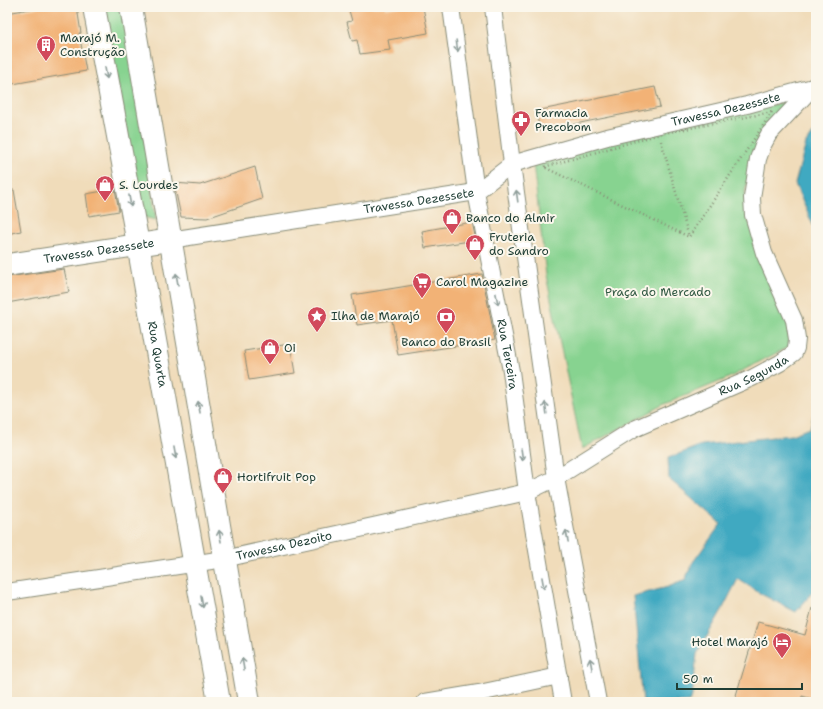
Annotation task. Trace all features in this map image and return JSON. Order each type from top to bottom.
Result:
[{"type":"street","name":"Rua Quarta","points":[[94,7],[138,244],[219,702]]},
{"type":"street","points":[[131,7],[249,702]]},
{"type":"street","name":"Rua Terceira","points":[[451,7],[476,192],[512,371],[527,492],[563,702]]},
{"type":"street","points":[[493,7],[512,164],[556,478],[598,702]]},
{"type":"street","name":"Travessa Dezessete","points":[[7,264],[476,192],[512,164],[607,137],[748,105],[815,86]]},
{"type":"street","name":"Rua Segunda","points":[[556,478],[634,430],[752,378],[780,363],[794,353],[797,339],[794,320],[764,253],[753,215],[752,198],[758,158],[766,139],[815,86]]},
{"type":"street","name":"Travessa Dezoito","points":[[7,592],[224,559],[527,492],[556,478]]},
{"type":"street","points":[[424,702],[480,697],[559,676]]},
{"type":"path","points":[[772,112],[689,237],[544,167],[660,134],[772,112]]},
{"type":"path","points":[[660,134],[689,237]]},
{"type":"green space","points":[[103,7],[126,7],[156,220],[143,217]]},
{"type":"green space","name":"Praça do Mercado","points":[[791,101],[751,165],[745,191],[746,215],[787,313],[790,346],[726,379],[665,404],[582,449],[546,275],[533,163],[669,126]]},
{"type":"water","points":[[816,128],[816,232],[795,184],[806,143]]},
{"type":"water","points":[[816,405],[816,584],[812,593],[796,612],[761,594],[738,579],[697,654],[692,696],[689,702],[643,702],[633,596],[668,587],[685,580],[693,562],[721,524],[669,479],[668,458],[702,445],[791,435],[810,428]]},
{"type":"building","points":[[41,7],[77,7],[81,33],[79,33],[86,71],[7,85],[7,13]]},
{"type":"building","points":[[348,7],[385,7],[385,9],[398,7],[423,7],[428,33],[388,40],[390,50],[360,54],[357,40],[352,41],[347,22],[352,21]]},
{"type":"building","points":[[655,87],[660,107],[540,131],[536,111]]},
{"type":"building","points":[[255,167],[262,199],[207,218],[181,217],[174,183],[200,185]]},
{"type":"building","name":"S. Lourdes","points":[[115,189],[119,211],[89,216],[86,194]]},
{"type":"building","points":[[14,190],[21,231],[7,234],[7,191]]},
{"type":"building","name":"Banco do Almir","points":[[472,222],[476,240],[425,248],[422,231]]},
{"type":"building","points":[[64,269],[69,292],[7,303],[7,277]]},
{"type":"building","points":[[482,274],[495,340],[398,355],[392,320],[357,325],[352,295]]},
{"type":"building","name":"Oi","points":[[290,344],[295,373],[249,380],[244,351]]},
{"type":"building","name":"Hotel Marajó","points":[[812,608],[816,609],[816,700],[802,696],[801,702],[734,702],[758,622],[805,635]]},
{"type":"place","name":"Marajó M. Construção","points":[[46,62]]},
{"type":"place","name":"Farmacia Precobom","points":[[521,137]]},
{"type":"place","name":"S. Lourdes","points":[[105,202]]},
{"type":"place","name":"Banco do Almir","points":[[452,235]]},
{"type":"place","name":"Fruteria do Sandro","points":[[475,261]]},
{"type":"place","name":"Carol Magazine","points":[[422,299]]},
{"type":"place","name":"Ilha de Marajó","points":[[317,333]]},
{"type":"place","name":"Banco do Brasil","points":[[446,334]]},
{"type":"place","name":"Oi","points":[[270,365]]},
{"type":"place","name":"Hortifruit Pop","points":[[223,494]]},
{"type":"place","name":"Hotel Marajó","points":[[782,659]]}]
